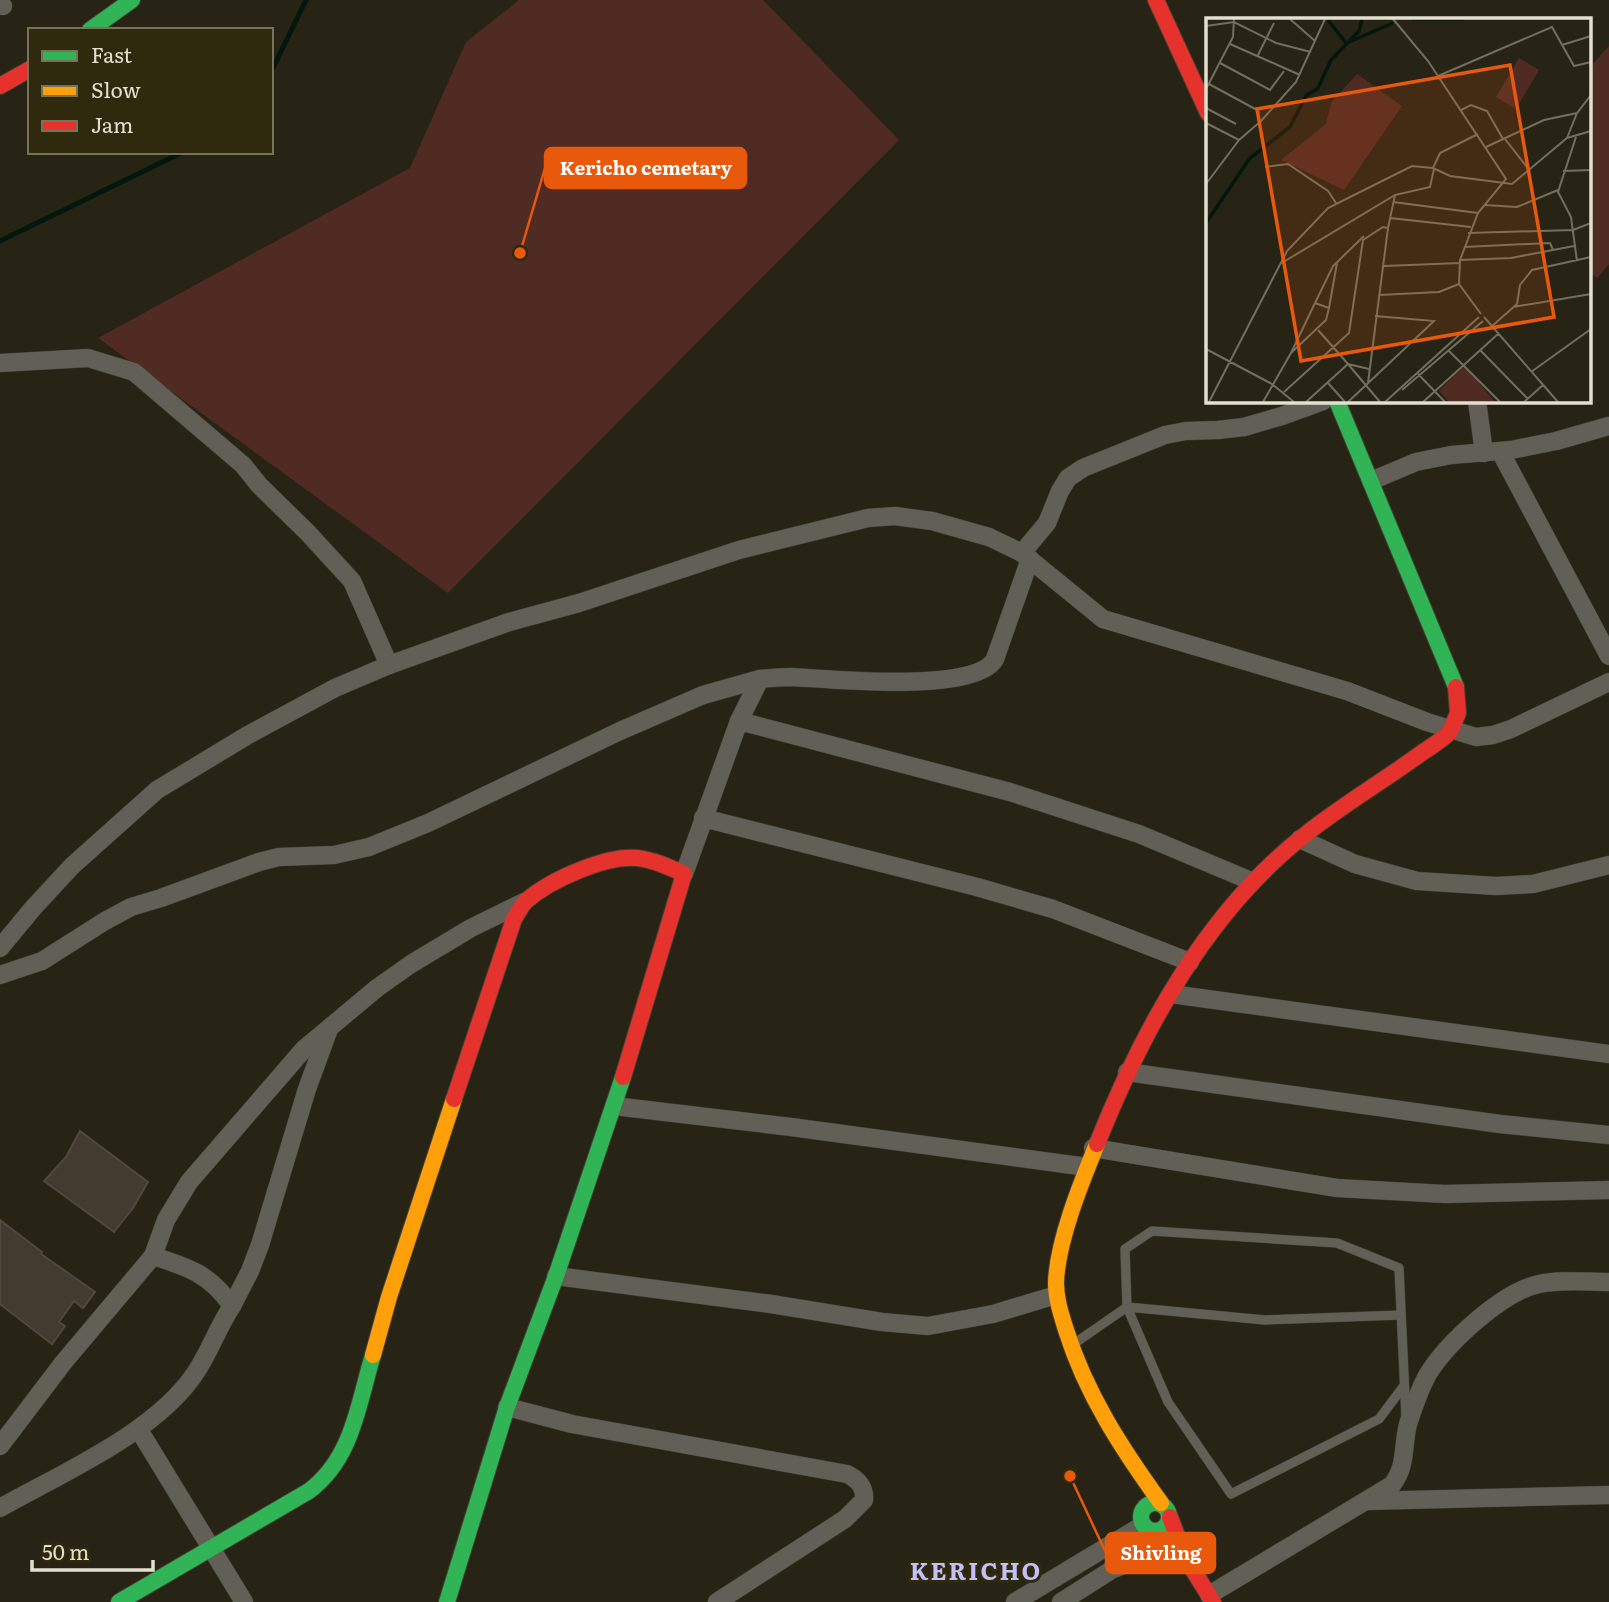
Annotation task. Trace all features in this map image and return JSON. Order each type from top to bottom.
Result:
[{"type":"street","points":[[93,28],[132,0]]},
{"type":"street","points":[[1156,0],[1206,109]]},
{"type":"street","points":[[0,86],[28,70]]},
{"type":"street","points":[[0,363],[88,358],[134,372],[243,465],[352,581],[389,665]]},
{"type":"street","points":[[0,975],[42,961],[105,920],[131,907],[259,862],[279,857],[334,855],[369,847],[428,823],[691,700],[760,679],[787,677],[902,683],[945,679],[985,671],[995,659],[1026,556],[1047,523],[1068,478],[1083,468],[1165,435],[1186,430],[1244,427],[1320,402]]},
{"type":"street","points":[[1337,402],[1455,684],[1459,715],[1452,730],[1300,839],[1251,881],[1190,962],[1127,1072],[1093,1148],[1060,1252],[1056,1295],[1070,1346],[1130,1462],[1166,1510],[1180,1537],[1185,1558],[1211,1599],[1392,1485],[1406,1453],[1407,1426],[1429,1372],[1481,1316],[1506,1298],[1540,1284],[1609,1282]]},
{"type":"street","points":[[1477,402],[1492,452],[1609,656]]},
{"type":"street","points":[[1371,481],[1416,462],[1556,441],[1609,426]]},
{"type":"street","points":[[0,948],[72,866],[157,790],[295,709],[389,665],[509,622],[579,603],[740,550],[868,518],[895,516],[932,521],[989,537],[1026,556],[1103,619],[1347,691],[1476,737],[1493,736],[1511,729],[1609,682]]},
{"type":"street","points":[[447,1602],[507,1407],[556,1276],[614,1106],[684,874],[739,722],[760,679]]},
{"type":"street","points":[[739,722],[1010,792],[1139,834],[1251,881]]},
{"type":"street","points":[[703,818],[859,856],[1041,906],[1190,962]]},
{"type":"street","points":[[1300,839],[1355,864],[1416,881],[1496,886],[1533,884],[1609,865]]},
{"type":"street","points":[[0,1446],[63,1363],[153,1256],[166,1220],[189,1182],[304,1049],[377,988],[411,964],[471,928],[582,869],[612,859],[633,858],[650,861],[684,874]]},
{"type":"street","points":[[119,1602],[309,1491],[328,1478],[338,1464],[348,1444],[389,1297],[505,943],[514,919],[525,901]]},
{"type":"street","points":[[1171,993],[1609,1054]]},
{"type":"street","points":[[0,1508],[139,1430],[179,1394],[196,1372],[250,1271],[307,1089],[329,1029]]},
{"type":"street","points":[[1127,1072],[1500,1124],[1609,1135]]},
{"type":"street","points":[[614,1106],[1087,1167]]},
{"type":"street","points":[[1093,1148],[1337,1188],[1445,1194],[1609,1190]]},
{"type":"street","points":[[153,1256],[183,1265],[208,1279],[232,1306]]},
{"type":"street","points":[[556,1276],[882,1322],[928,1326],[993,1314],[1056,1295]]},
{"type":"street","points":[[507,1407],[572,1424],[847,1474],[856,1478],[862,1486],[864,1500],[845,1519],[717,1602]]},
{"type":"street","points":[[139,1430],[244,1602]]},
{"type":"street","points":[[1130,1462],[1144,1523],[1166,1549],[1185,1558]]},
{"type":"street","points":[[1367,1501],[1609,1495]]},
{"type":"street","points":[[1144,1523],[1147,1505],[1156,1502],[1166,1510]]},
{"type":"street","points":[[1015,1602],[1144,1523],[1163,1529],[1166,1510]]},
{"type":"street","points":[[1061,1602],[1113,1569],[1166,1549]]},
{"type":"lane","points":[[1403,1387],[1379,1419],[1231,1494],[1168,1402],[1127,1307],[1125,1249],[1152,1231],[1337,1243],[1399,1268],[1407,1426]]},
{"type":"lane","points":[[1070,1346],[1127,1307],[1265,1320],[1401,1315]]},
{"type":"shaded area","points":[[519,0],[763,0],[899,140],[448,593],[98,338],[410,168],[466,42]]},
{"type":"shaded area","points":[[1609,46],[1609,264],[1597,278],[1592,274],[1592,65]]},
{"type":"building","points":[[80,1131],[148,1182],[133,1208],[114,1232],[44,1181],[66,1157]]},
{"type":"building","points":[[0,1220],[42,1252],[41,1254],[95,1292],[83,1308],[74,1301],[59,1322],[65,1326],[52,1344],[0,1304]]},
{"type":"waterway","points":[[273,68],[306,0]]},
{"type":"waterway","points":[[0,241],[179,154]]},
{"type":"traffic: fast","points":[[93,28],[132,0]]},
{"type":"traffic: fast","points":[[1337,402],[1456,687]]},
{"type":"traffic: fast","points":[[447,1602],[507,1407],[556,1276],[623,1077]]},
{"type":"traffic: fast","points":[[119,1602],[309,1491],[324,1478],[345,1446],[352,1429],[373,1355]]},
{"type":"traffic: fast","points":[[1155,1503],[1165,1507],[1169,1517],[1165,1527],[1155,1531],[1145,1527],[1141,1517],[1145,1507],[1155,1503]]},
{"type":"traffic: slow","points":[[373,1355],[389,1297],[454,1099]]},
{"type":"traffic: slow","points":[[1097,1144],[1071,1213],[1061,1249],[1056,1283],[1058,1301],[1074,1354],[1095,1399],[1119,1441],[1161,1503]]},
{"type":"traffic: jam","points":[[1156,0],[1206,109]]},
{"type":"traffic: jam","points":[[0,86],[28,70]]},
{"type":"traffic: jam","points":[[1097,1144],[1157,1016],[1208,936],[1270,865],[1306,834],[1450,732],[1458,713],[1456,687]]},
{"type":"traffic: jam","points":[[454,1099],[514,919],[526,901],[549,885],[579,870],[610,860],[637,858],[684,874],[623,1077]]},
{"type":"traffic: jam","points":[[1170,1517],[1185,1557],[1213,1602]]},
{"type":"place","name":"Kericho cemetary","points":[[520,253]]},
{"type":"place","name":"Shivling","points":[[1070,1476]]},
{"type":"district","name":"KERICHO","points":[[976,1569]]}]
